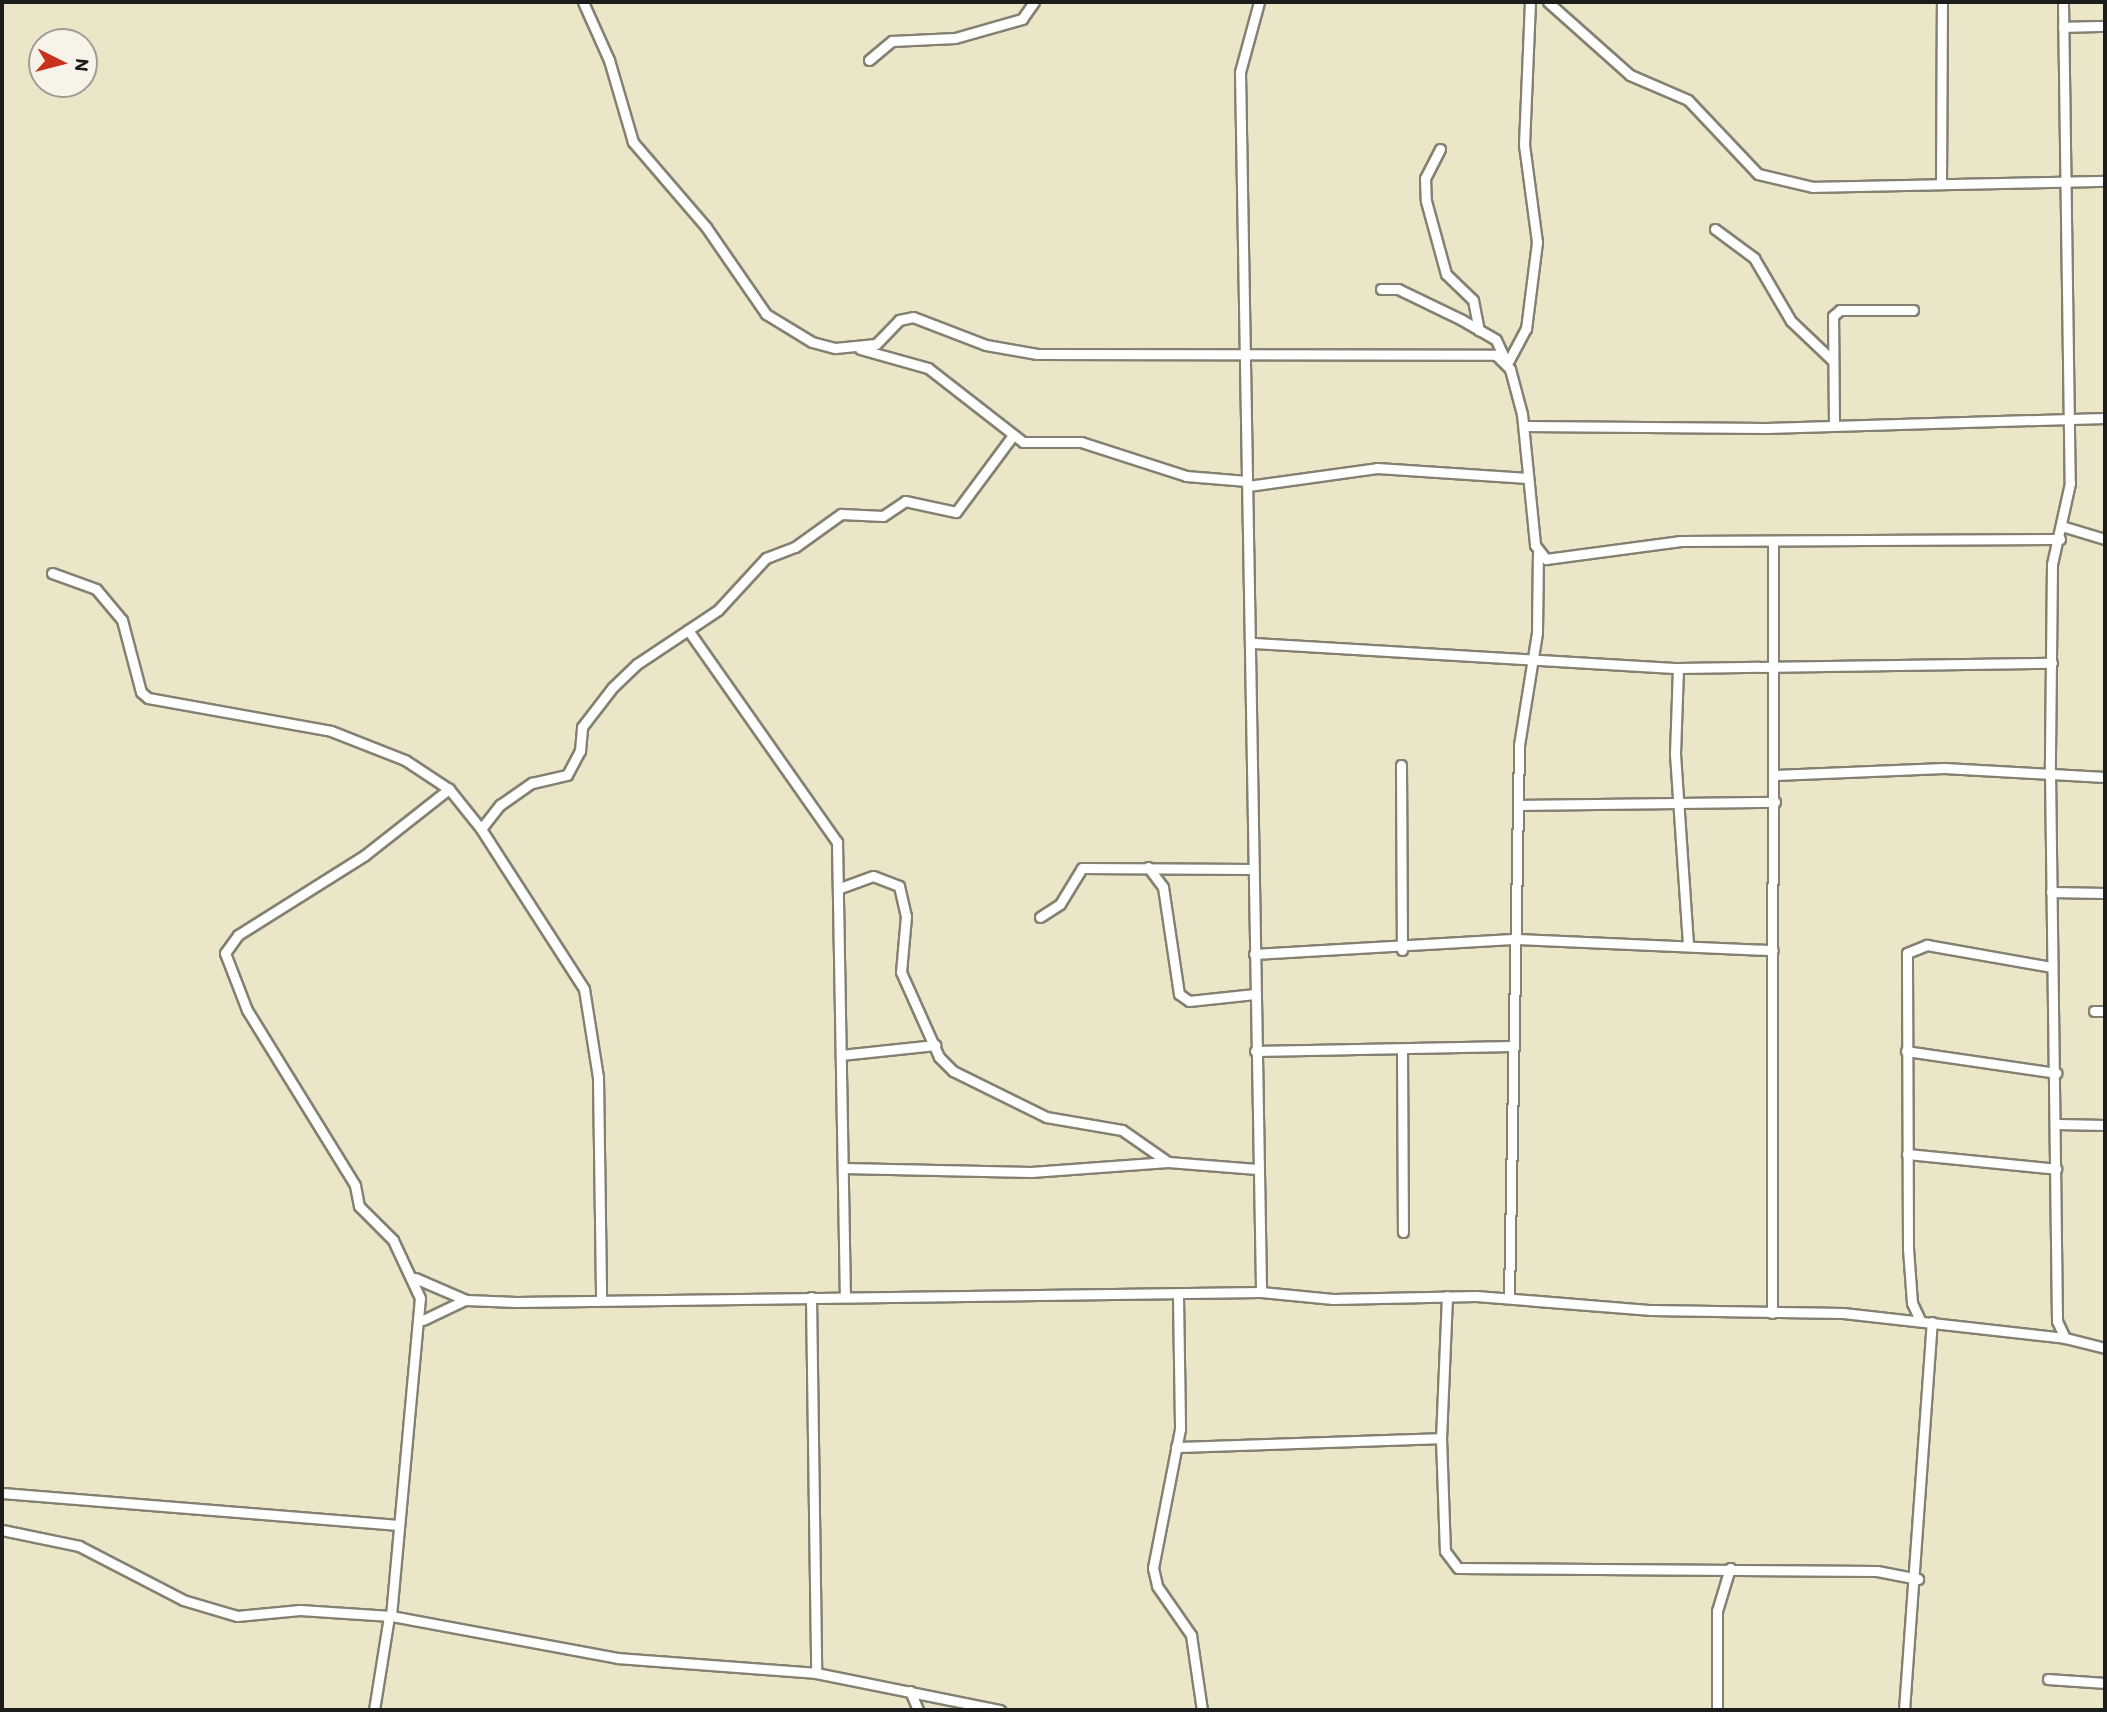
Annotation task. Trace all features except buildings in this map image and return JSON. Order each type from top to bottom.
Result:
[{"type":"street","points":[[583,2],[609,61],[633,142],[706,227],[747,290],[782,327],[812,342],[855,348],[929,368],[1011,438],[1040,446],[1081,442],[1186,476],[1248,484],[1377,468],[1528,478]]},
{"type":"street","points":[[869,60],[892,41],[955,38],[1023,19],[1034,2]]},
{"type":"street","points":[[1259,2],[1240,72],[1248,352],[1248,484],[1254,643],[1253,869],[1261,1292]]},
{"type":"street","points":[[1506,362],[1526,329],[1537,242],[1524,145],[1531,2]]},
{"type":"street","points":[[1548,2],[1630,75],[1688,100],[1758,174],[1813,187],[2105,181]]},
{"type":"street","points":[[1941,184],[1942,2]]},
{"type":"street","points":[[2063,2],[2070,419],[2064,527],[2052,564],[2050,771],[2057,1124],[2057,1321],[2065,1338]]},
{"type":"street","points":[[2063,27],[2105,26]]},
{"type":"street","points":[[1440,149],[1424,178],[1426,201],[1446,274],[1473,300],[1479,330]]},
{"type":"street","points":[[1715,229],[1754,258],[1791,321],[1832,360]]},
{"type":"street","points":[[1381,289],[1398,289],[1496,340],[1506,362],[1525,426],[1528,478],[1538,553],[1534,662],[1519,746],[1509,1298]]},
{"type":"street","points":[[1833,425],[1831,323],[1840,310],[1913,310]]},
{"type":"street","points":[[855,348],[876,344],[899,320],[913,317],[986,345],[1037,354],[1192,358],[1248,352],[1488,353],[1506,362]]},
{"type":"street","points":[[1525,426],[1833,425],[2105,418]]},
{"type":"street","points":[[481,829],[500,805],[532,783],[567,775],[591,712],[637,664],[718,610],[766,558],[795,547],[841,514],[883,516],[905,501],[956,512],[1011,438]]},
{"type":"street","points":[[2064,527],[2105,539]]},
{"type":"street","points":[[1538,553],[1556,559],[1644,544],[2060,539]]},
{"type":"street","points":[[1772,1313],[1775,802],[1771,668],[1773,541]]},
{"type":"street","points":[[51,573],[96,589],[122,620],[141,692],[148,698],[331,731],[405,760],[449,789],[481,829],[587,1002],[598,1077],[601,1299]]},
{"type":"street","points":[[688,630],[837,842],[841,888],[845,1295]]},
{"type":"street","points":[[1254,643],[1534,662],[1678,668],[2052,663]]},
{"type":"street","points":[[1678,668],[1679,802],[1688,944]]},
{"type":"street","points":[[1401,765],[1402,950]]},
{"type":"street","points":[[1775,775],[2050,771],[2105,777]]},
{"type":"street","points":[[374,1710],[390,1616],[396,1525],[423,1320],[415,1278],[383,1224],[359,1206],[355,1185],[247,1010],[225,953],[238,935],[365,855],[449,789]]},
{"type":"street","points":[[1518,805],[1775,802]]},
{"type":"street","points":[[1148,867],[1163,887],[1179,994],[1189,1001],[1255,994]]},
{"type":"street","points":[[1040,917],[1060,904],[1078,869],[1253,869]]},
{"type":"street","points":[[841,888],[873,876],[899,887],[906,916],[901,972],[935,1045],[953,1071],[1046,1117],[1122,1130],[1168,1162]]},
{"type":"street","points":[[2051,892],[2105,893]]},
{"type":"street","points":[[1254,954],[1402,950],[1517,939],[1688,944],[1773,950]]},
{"type":"street","points":[[1920,1320],[1911,1290],[1905,964],[1915,946],[2052,967]]},
{"type":"street","points":[[2094,1011],[2105,1011]]},
{"type":"street","points":[[841,1055],[935,1045]]},
{"type":"street","points":[[1255,1051],[1513,1046]]},
{"type":"street","points":[[1402,1049],[1403,1232]]},
{"type":"street","points":[[1906,1051],[2056,1073]]},
{"type":"street","points":[[2057,1124],[2105,1125]]},
{"type":"street","points":[[1907,1154],[2056,1169]]},
{"type":"street","points":[[843,1168],[1057,1172],[1168,1162],[1257,1169]]},
{"type":"street","points":[[415,1278],[466,1300],[845,1295],[1178,1297],[1261,1292],[1333,1299],[1447,1296],[1509,1298],[1920,1320],[2065,1338],[2105,1348]]},
{"type":"street","points":[[1447,1296],[1441,1438],[1445,1551],[1458,1568],[1877,1570],[1918,1579]]},
{"type":"street","points":[[811,1297],[816,1673]]},
{"type":"street","points":[[1178,1297],[1177,1447],[1153,1568],[1157,1586],[1191,1634],[1202,1710]]},
{"type":"street","points":[[423,1320],[466,1300]]},
{"type":"street","points":[[1904,1710],[1918,1579],[1932,1322]]},
{"type":"street","points":[[1177,1447],[1441,1438]]},
{"type":"street","points":[[2,1493],[396,1525]]},
{"type":"street","points":[[2,1530],[79,1546],[183,1600],[237,1616],[300,1610],[390,1616],[618,1658],[816,1673],[1000,1710]]},
{"type":"street","points":[[1717,1710],[1717,1611],[1730,1568]]},
{"type":"street","points":[[2048,1679],[2105,1683]]},
{"type":"street","points":[[910,1691],[918,1710]]}]
